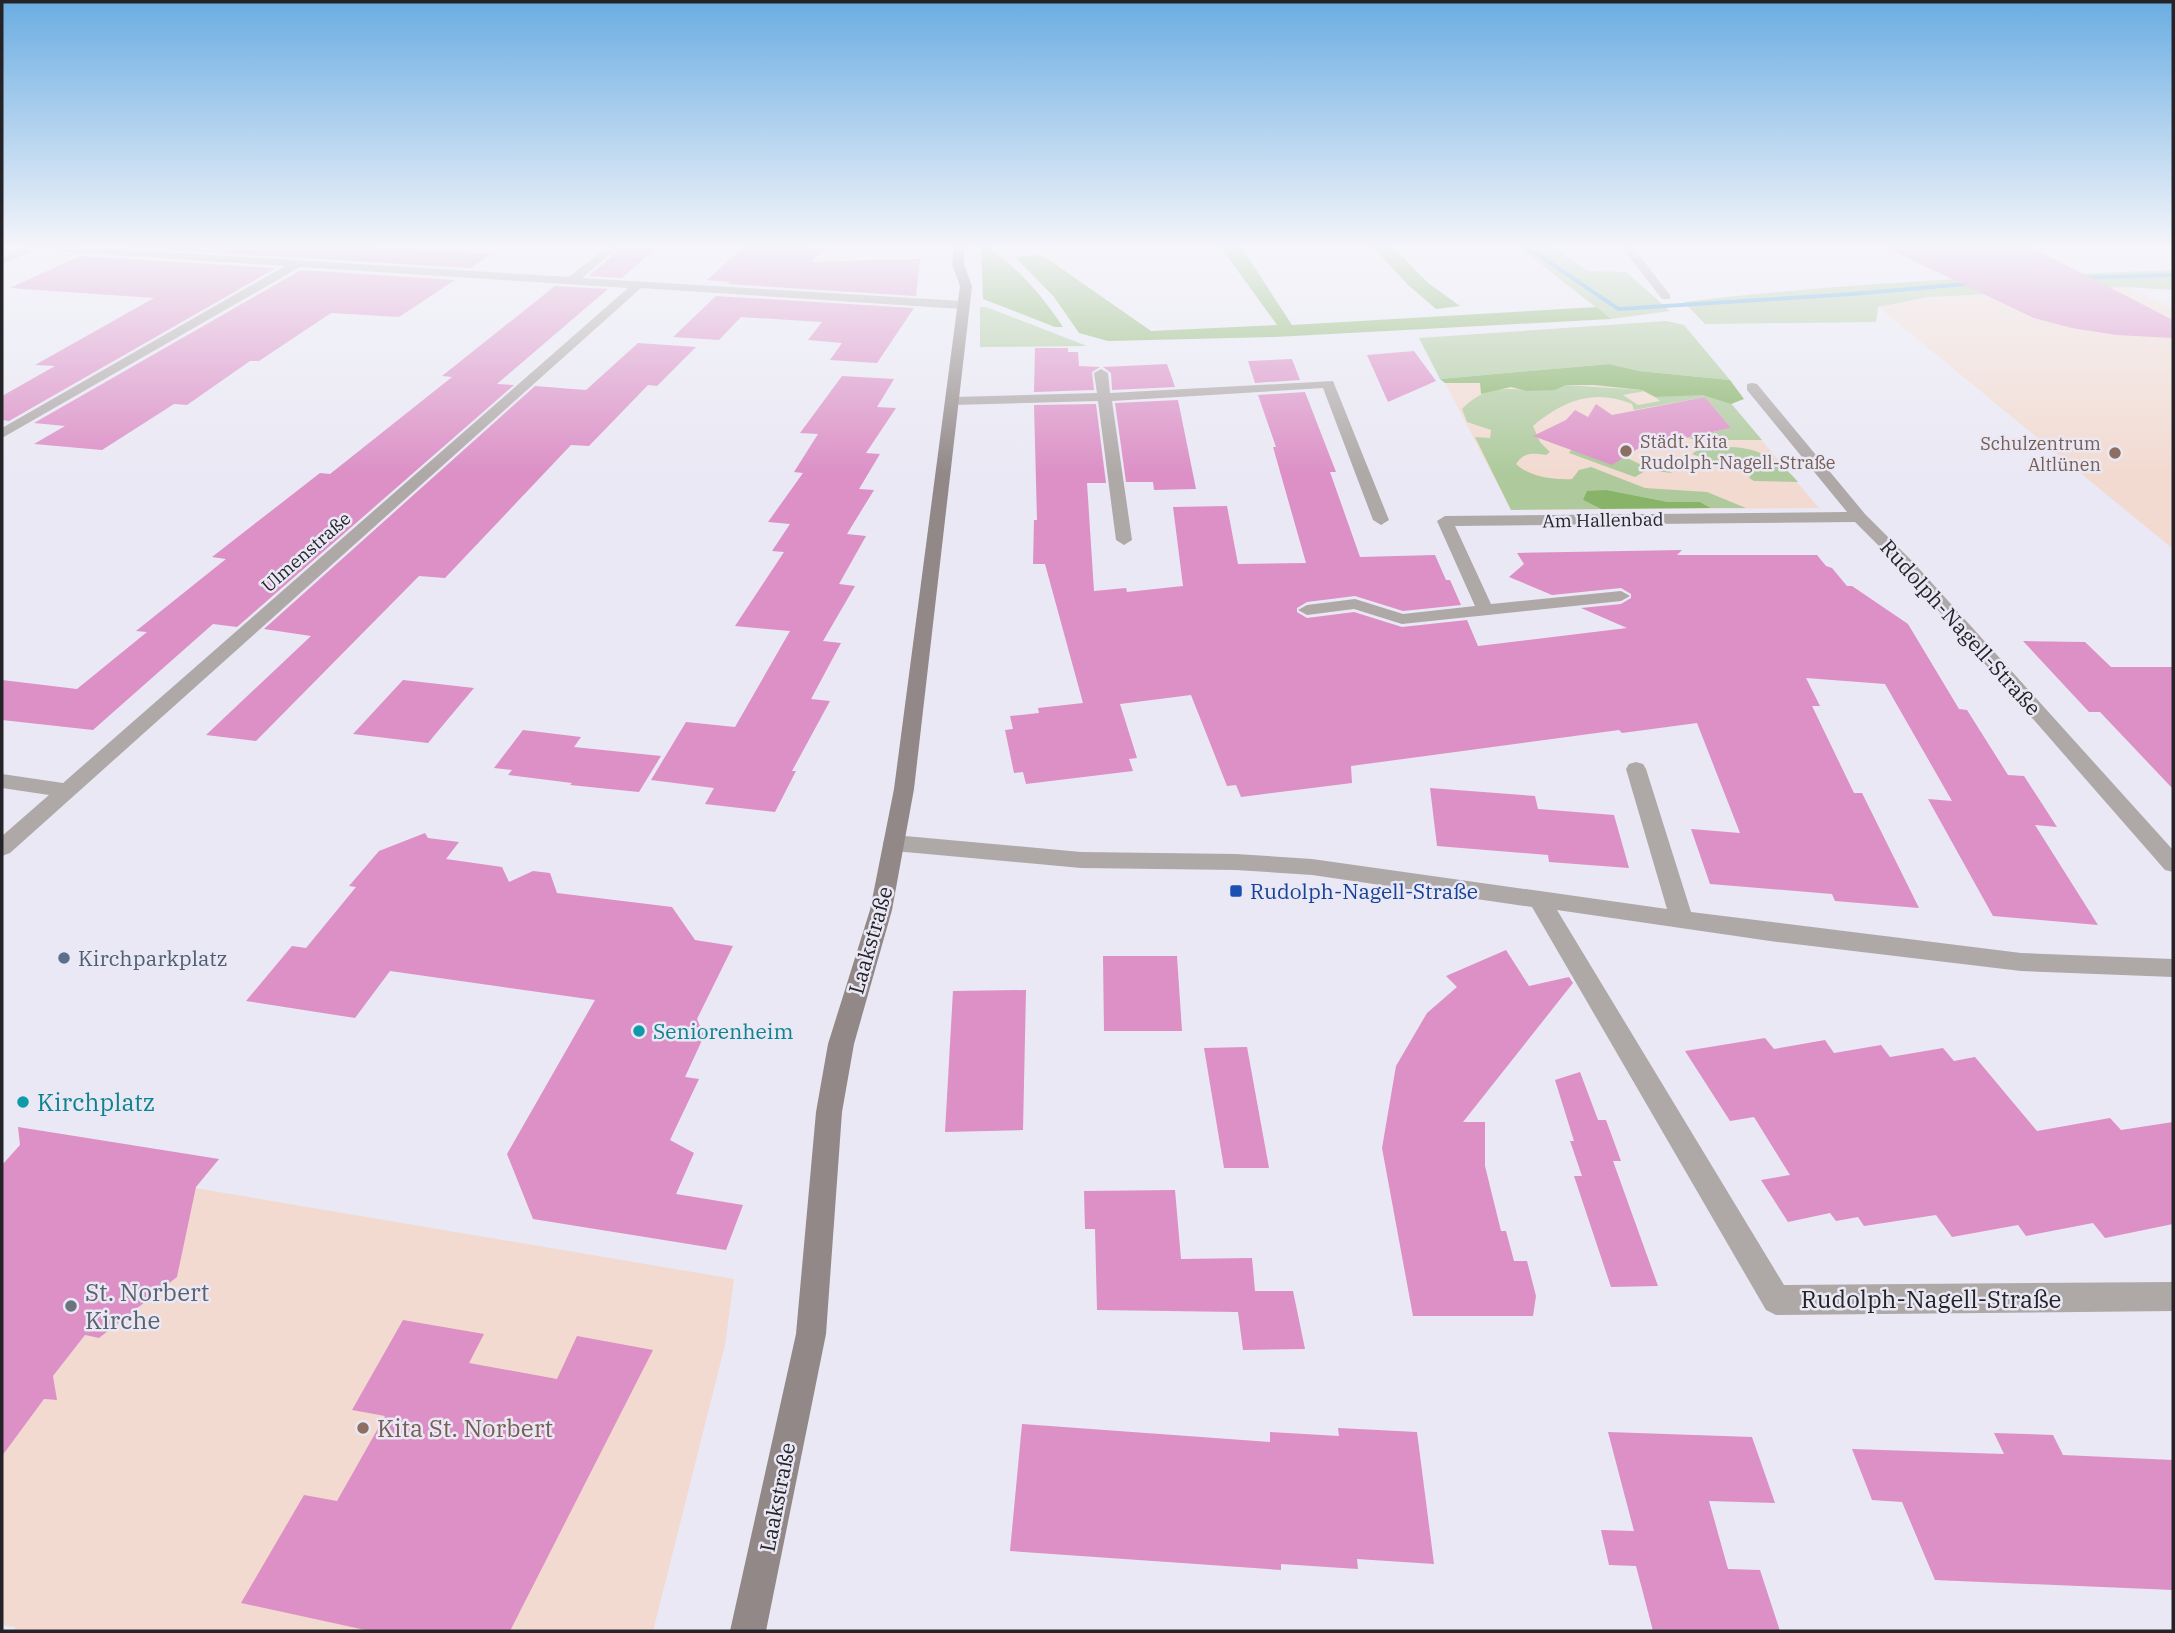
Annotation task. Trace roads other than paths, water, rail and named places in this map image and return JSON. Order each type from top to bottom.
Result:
[{"type":"street","points":[[2,434],[198,321]]},
{"type":"street","name":"Ulmenstraße","points":[[2,848],[597,321]]},
{"type":"street","name":"Laakstraße","points":[[748,1631],[811,1334],[829,1112],[841,1044],[881,910],[894,843],[917,696],[960,321]]},
{"type":"street","points":[[1101,373],[1124,540]]},
{"type":"street","points":[[953,401],[1103,397],[1328,384],[1381,520]]},
{"type":"street","name":"Rudolph-Nagell-Straße","points":[[1752,387],[1860,517],[1907,565],[2173,864]]},
{"type":"street","name":"Am Hallenbad","points":[[1485,610],[1445,521],[1860,517]]},
{"type":"street","points":[[1307,610],[1355,604],[1402,620],[1620,596]]},
{"type":"street","points":[[1636,769],[1682,920]]},
{"type":"street","points":[[2,781],[66,790]]},
{"type":"street","points":[[894,843],[1081,860],[1236,862],[1312,867],[1682,920],[2021,962],[2173,968]]},
{"type":"street","name":"Rudolph-Nagell-Straße","points":[[1539,899],[1776,1300],[2173,1297]]},
{"type":"place","name":"Städt. Kita Rudolph-Nagell-Straße","points":[[1626,451]]},
{"type":"place","name":"Schulzentrum Altlünen","points":[[2115,453]]},
{"type":"place","name":"Rudolph-Nagell-Straße","points":[[1236,891]]},
{"type":"place","name":"Kirchparkplatz","points":[[64,958]]},
{"type":"place","name":"Seniorenheim","points":[[639,1031]]},
{"type":"place","name":"Kirchplatz","points":[[23,1102]]},
{"type":"place","name":"St. Norbert Kirche","points":[[71,1306]]},
{"type":"place","name":"Kita St. Norbert","points":[[363,1428]]}]
